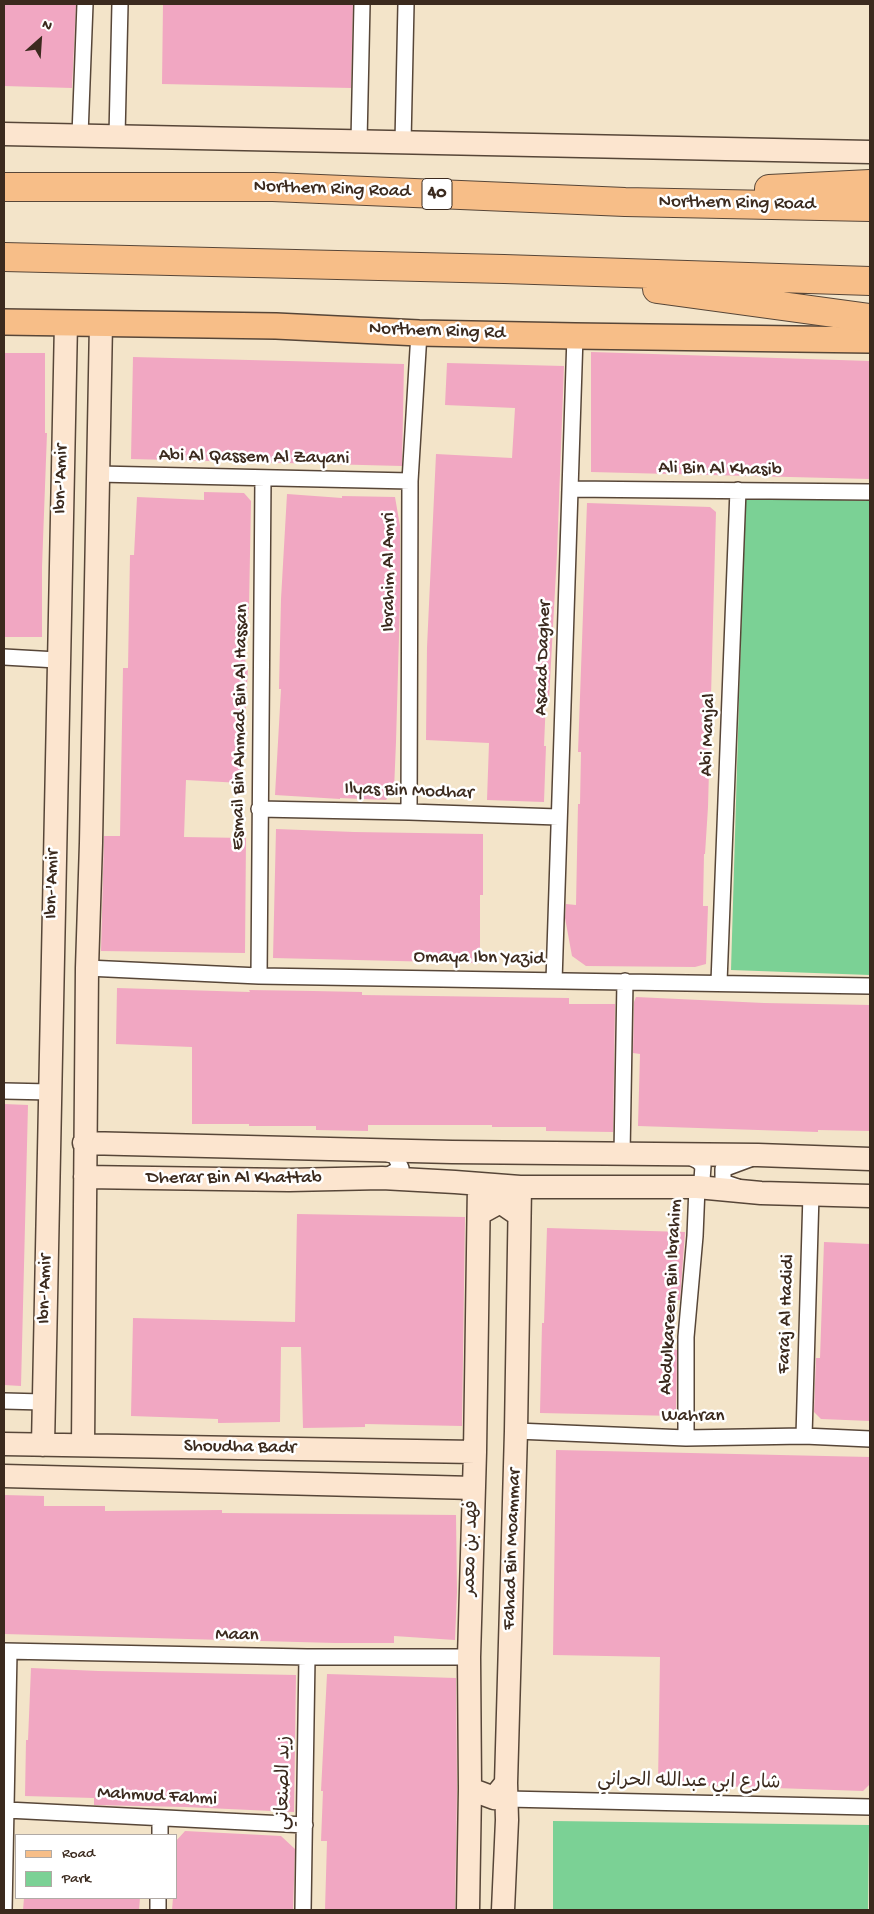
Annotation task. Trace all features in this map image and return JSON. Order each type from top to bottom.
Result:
[{"type":"highway","points":[[625,202],[791,187],[870,184]]},
{"type":"highway","name":"Northern Ring Road","points":[[4,187],[273,186],[625,202],[870,207]]},
{"type":"highway","points":[[4,257],[504,269],[870,281]]},
{"type":"highway","points":[[4,269],[158,260]]},
{"type":"highway","points":[[504,269],[870,318]]},
{"type":"main road","name":"Northern Ring Rd","points":[[4,322],[276,326],[575,336],[870,340]]},
{"type":"street","points":[[80,135],[84,4]]},
{"type":"street","points":[[117,136],[120,4]]},
{"type":"street","points":[[359,141],[362,4]]},
{"type":"street","points":[[404,142],[406,4]]},
{"type":"street","points":[[4,134],[870,152]]},
{"type":"street","name":"Ibn-'Amir","points":[[43,1445],[66,322]]},
{"type":"street","name":"Ibn-'Amir","points":[[83,1446],[84,1143],[101,323]]},
{"type":"street","name":"Ibrahim Al Amri","points":[[409,812],[410,481],[419,332]]},
{"type":"street","name":"Asaad Dagher","points":[[554,981],[575,336]]},
{"type":"street","name":"Abi Al Qassem Al Zayani","points":[[98,474],[410,481]]},
{"type":"street","name":"Esmail Bin Ahmad Bin Al Hassan","points":[[259,976],[263,478]]},
{"type":"street","name":"Ali Bin Al Khasib","points":[[570,489],[870,492]]},
{"type":"street","name":"Abi Manjal","points":[[719,982],[738,490]]},
{"type":"street","points":[[4,657],[58,660]]},
{"type":"street","name":"Ilyas Bin Modhar","points":[[259,809],[558,817]]},
{"type":"street","points":[[54,842],[56,852],[69,861],[80,860],[84,857],[91,843]]},
{"type":"street","points":[[53,909],[56,898],[64,892],[75,891],[84,897],[89,906],[89,912]]},
{"type":"street","name":"Omaya Ibn Yazid","points":[[87,968],[259,976],[719,982],[870,986]]},
{"type":"street","points":[[622,1154],[625,981]]},
{"type":"street","points":[[4,1091],[50,1092]]},
{"type":"street","name":"Dherar Bin Al Khattab","points":[[84,1143],[452,1152],[758,1155],[870,1159]]},
{"type":"street","name":"Dherar Bin Al Khattab","points":[[371,1150],[395,1156],[401,1168],[382,1178]]},
{"type":"street","name":"Dherar Bin Al Khattab","points":[[452,1152],[427,1156],[421,1170],[422,1175],[430,1178],[479,1185],[520,1187],[697,1188],[761,1193],[870,1196]]},
{"type":"street","points":[[686,1155],[703,1166],[702,1180],[697,1188]]},
{"type":"street","name":"Dherar Bin Al Khattab","points":[[758,1155],[723,1169],[724,1182],[761,1193]]},
{"type":"street","name":"Dherar Bin Al Khattab","points":[[85,1177],[289,1180],[382,1178],[455,1182]]},
{"type":"street","name":"فهد بن معمر","points":[[468,1910],[470,1819],[469,1657],[475,1452],[479,1185]]},
{"type":"street","name":"Fahad Bin Moammar","points":[[503,1910],[516,1431],[520,1187]]},
{"type":"street","name":"Abdulkareem Bin Ibrahim","points":[[686,1438],[686,1337],[695,1236],[697,1188]]},
{"type":"street","name":"Faraj Al Hadidi","points":[[804,1436],[811,1194]]},
{"type":"street","points":[[480,1213],[500,1202],[520,1215]]},
{"type":"street","points":[[4,1401],[43,1402]]},
{"type":"street","name":"Wahran","points":[[516,1431],[686,1438],[804,1436],[870,1439]]},
{"type":"street","name":"Shoudha Badr","points":[[4,1444],[475,1452]]},
{"type":"street","points":[[448,1487],[463,1469],[450,1451]]},
{"type":"street","name":"Shoudha Badr","points":[[4,1476],[474,1488]]},
{"type":"street","points":[[4,1910],[6,1652]]},
{"type":"street","name":"Maan","points":[[6,1652],[308,1657],[469,1657]]},
{"type":"street","name":"زيد الصنعاني","points":[[303,1910],[308,1657]]},
{"type":"street","points":[[470,1789],[507,1801]]},
{"type":"street","points":[[470,1819],[507,1801]]},
{"type":"street","name":"شارع ابي عبدالله الحراني","points":[[507,1801],[870,1807]]},
{"type":"street","name":"Mahmud Fahmi","points":[[6,1810],[305,1825]]},
{"type":"street","points":[[160,1818],[160,1834]]},
{"type":"green space","points":[[745,497],[870,501],[870,975],[731,970]]},
{"type":"green space","points":[[553,1821],[869,1825],[868,1910],[553,1910]]},
{"type":"building","points":[[4,4],[76,4],[72,88],[4,86]]},
{"type":"building","points":[[163,4],[353,4],[351,88],[162,84]]},
{"type":"building","points":[[591,352],[870,361],[870,479],[591,472]]},
{"type":"building","points":[[4,353],[45,353],[45,433],[47,433],[42,567],[42,637],[4,637]]},
{"type":"building","points":[[133,357],[404,364],[402,466],[131,459]]},
{"type":"building","points":[[447,363],[564,366],[557,554],[549,699],[546,699],[544,802],[487,800],[489,743],[426,740],[427,647],[436,454],[512,458],[515,408],[445,405]]},
{"type":"building","points":[[204,492],[244,493],[251,501],[249,607],[245,667],[248,667],[245,724],[241,783],[186,780],[184,837],[246,838],[245,953],[101,951],[104,836],[120,836],[123,668],[128,668],[130,555],[134,555],[137,497],[204,500]]},
{"type":"building","points":[[287,494],[342,498],[342,496],[395,497],[400,526],[396,742],[394,790],[386,800],[275,795],[281,689],[279,689],[281,599]]},
{"type":"building","points":[[587,503],[710,507],[716,512],[708,807],[704,854],[703,906],[708,906],[706,964],[695,967],[586,966],[572,956],[565,918],[566,904],[576,905],[581,752],[578,752]]},
{"type":"building","points":[[276,829],[483,834],[483,895],[480,895],[480,963],[273,958]]},
{"type":"building","points":[[117,988],[250,992],[249,990],[362,992],[362,995],[569,998],[569,1004],[615,1004],[613,1132],[546,1131],[546,1127],[492,1127],[492,1125],[368,1125],[368,1131],[316,1130],[316,1126],[192,1124],[192,1047],[116,1044]]},
{"type":"building","points":[[636,997],[764,1003],[870,1005],[870,1131],[818,1130],[818,1132],[638,1126],[640,1054],[633,1053],[634,1002]]},
{"type":"building","points":[[4,1104],[28,1105],[21,1386],[4,1385]]},
{"type":"building","points":[[297,1214],[465,1217],[462,1426],[365,1424],[365,1427],[303,1428],[301,1347],[281,1347],[280,1422],[218,1423],[218,1419],[131,1416],[133,1318],[295,1322]]},
{"type":"building","points":[[547,1228],[685,1232],[680,1300],[675,1300],[673,1349],[677,1350],[676,1416],[540,1413]]},
{"type":"building","points":[[824,1242],[870,1244],[870,1421],[821,1419],[814,1412],[816,1358],[820,1358]]},
{"type":"building","points":[[556,1450],[870,1457],[870,1784],[863,1791],[658,1784],[660,1657],[553,1655]]},
{"type":"building","points":[[4,1495],[44,1496],[44,1506],[105,1506],[105,1511],[222,1510],[222,1513],[456,1515],[457,1592],[455,1640],[394,1636],[394,1643],[335,1643],[4,1634]]},
{"type":"building","points":[[31,1668],[296,1675],[294,1812],[94,1805],[94,1798],[25,1796],[26,1740],[28,1740]]},
{"type":"building","points":[[327,1674],[456,1678],[455,1910],[325,1910],[327,1841],[321,1841],[323,1791],[321,1791]]},
{"type":"building","points":[[185,1831],[281,1836],[295,1849],[293,1910],[172,1910],[173,1899],[178,1899],[178,1839]]},
{"type":"building","points":[[24,1899],[140,1899],[139,1910],[23,1910]]}]
